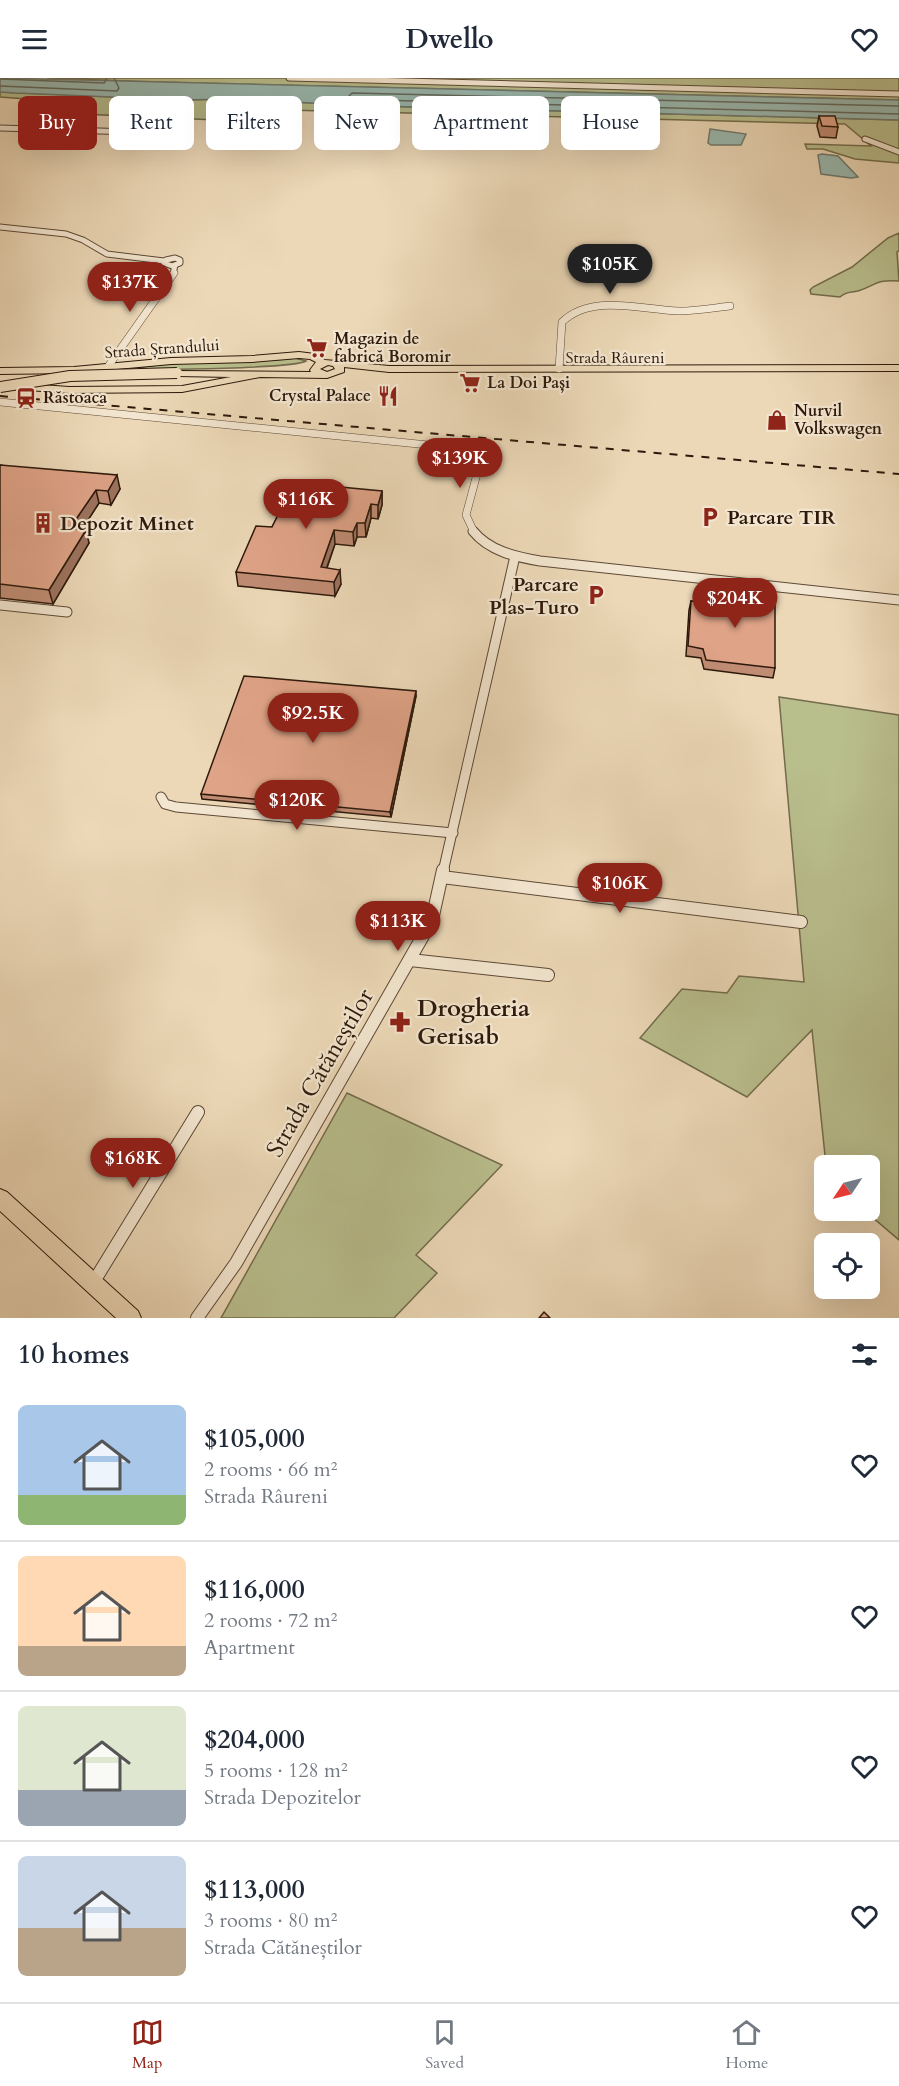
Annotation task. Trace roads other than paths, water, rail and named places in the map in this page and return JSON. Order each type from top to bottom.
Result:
[{"type":"main road","name":"Strada Ștrandului","points":[[0,371],[107,368],[187,360],[252,359],[299,355],[316,357],[324,369]]},
{"type":"main road","name":"Strada Râureni","points":[[324,369],[340,370],[338,365],[389,369],[899,370]]},
{"type":"main road","name":"Strada Râureni","points":[[324,369],[899,370]]},
{"type":"main road","points":[[0,383],[70,376],[324,369]]},
{"type":"main road","points":[[0,383],[69,390],[182,389],[256,375],[324,369]]},
{"type":"main road","points":[[0,383],[16,371]]},
{"type":"main road","points":[[177,373],[256,375]]},
{"type":"main road","points":[[0,1198],[131,1318]]},
{"type":"street","points":[[289,78],[899,94]]},
{"type":"street","points":[[0,128],[109,131]]},
{"type":"street","points":[[865,139],[899,152]]},
{"type":"street","points":[[0,227],[66,234],[83,240],[107,254],[164,261],[165,264],[176,265],[175,271],[107,368]]},
{"type":"street","points":[[559,369],[562,322],[572,311],[603,307],[688,311],[730,306]]},
{"type":"street","points":[[0,402],[468,449],[482,459],[466,515],[467,524],[486,542],[515,556],[552,563],[899,600]]},
{"type":"street","name":"Strada Cătăneștilor","points":[[197,1318],[236,1263],[432,920],[515,556]]},
{"type":"street","points":[[0,605],[67,612]]},
{"type":"street","points":[[161,797],[165,804],[176,807],[453,833]]},
{"type":"street","points":[[442,877],[801,922]]},
{"type":"street","points":[[410,960],[548,975]]},
{"type":"street","points":[[93,1283],[198,1112]]},
{"type":"water","points":[[0,78],[899,100],[899,120],[660,114],[660,96],[561,96],[561,111],[549,111],[549,96],[412,96],[412,107],[400,107],[400,96],[314,96],[314,103],[302,102],[302,96],[206,96],[206,100],[194,100],[194,96],[109,97],[0,92]]},
{"type":"water","points":[[710,129],[746,134],[741,145],[711,145],[708,143]]},
{"type":"water","points":[[818,155],[838,156],[858,177],[821,174]]},
{"type":"railway","points":[[0,396],[899,474]]},
{"type":"place","name":"Magazin de fabrică Boromir","points":[[317,348]]},
{"type":"place","name":"La Doi Pași","points":[[470,383]]},
{"type":"place","name":"Crystal Palace","points":[[388,396]]},
{"type":"place","name":"Răstoaca","points":[[26,398]]},
{"type":"place","name":"Nurvil Volkswagen","points":[[777,420]]},
{"type":"place","name":"Parcare TIR","points":[[710,517]]},
{"type":"place","name":"Depozit Minet","points":[[43,523]]},
{"type":"place","name":"Parcare Plas-Turo","points":[[596,595]]},
{"type":"place","name":"Drogheria Gerisab","points":[[400,1022]]}]
